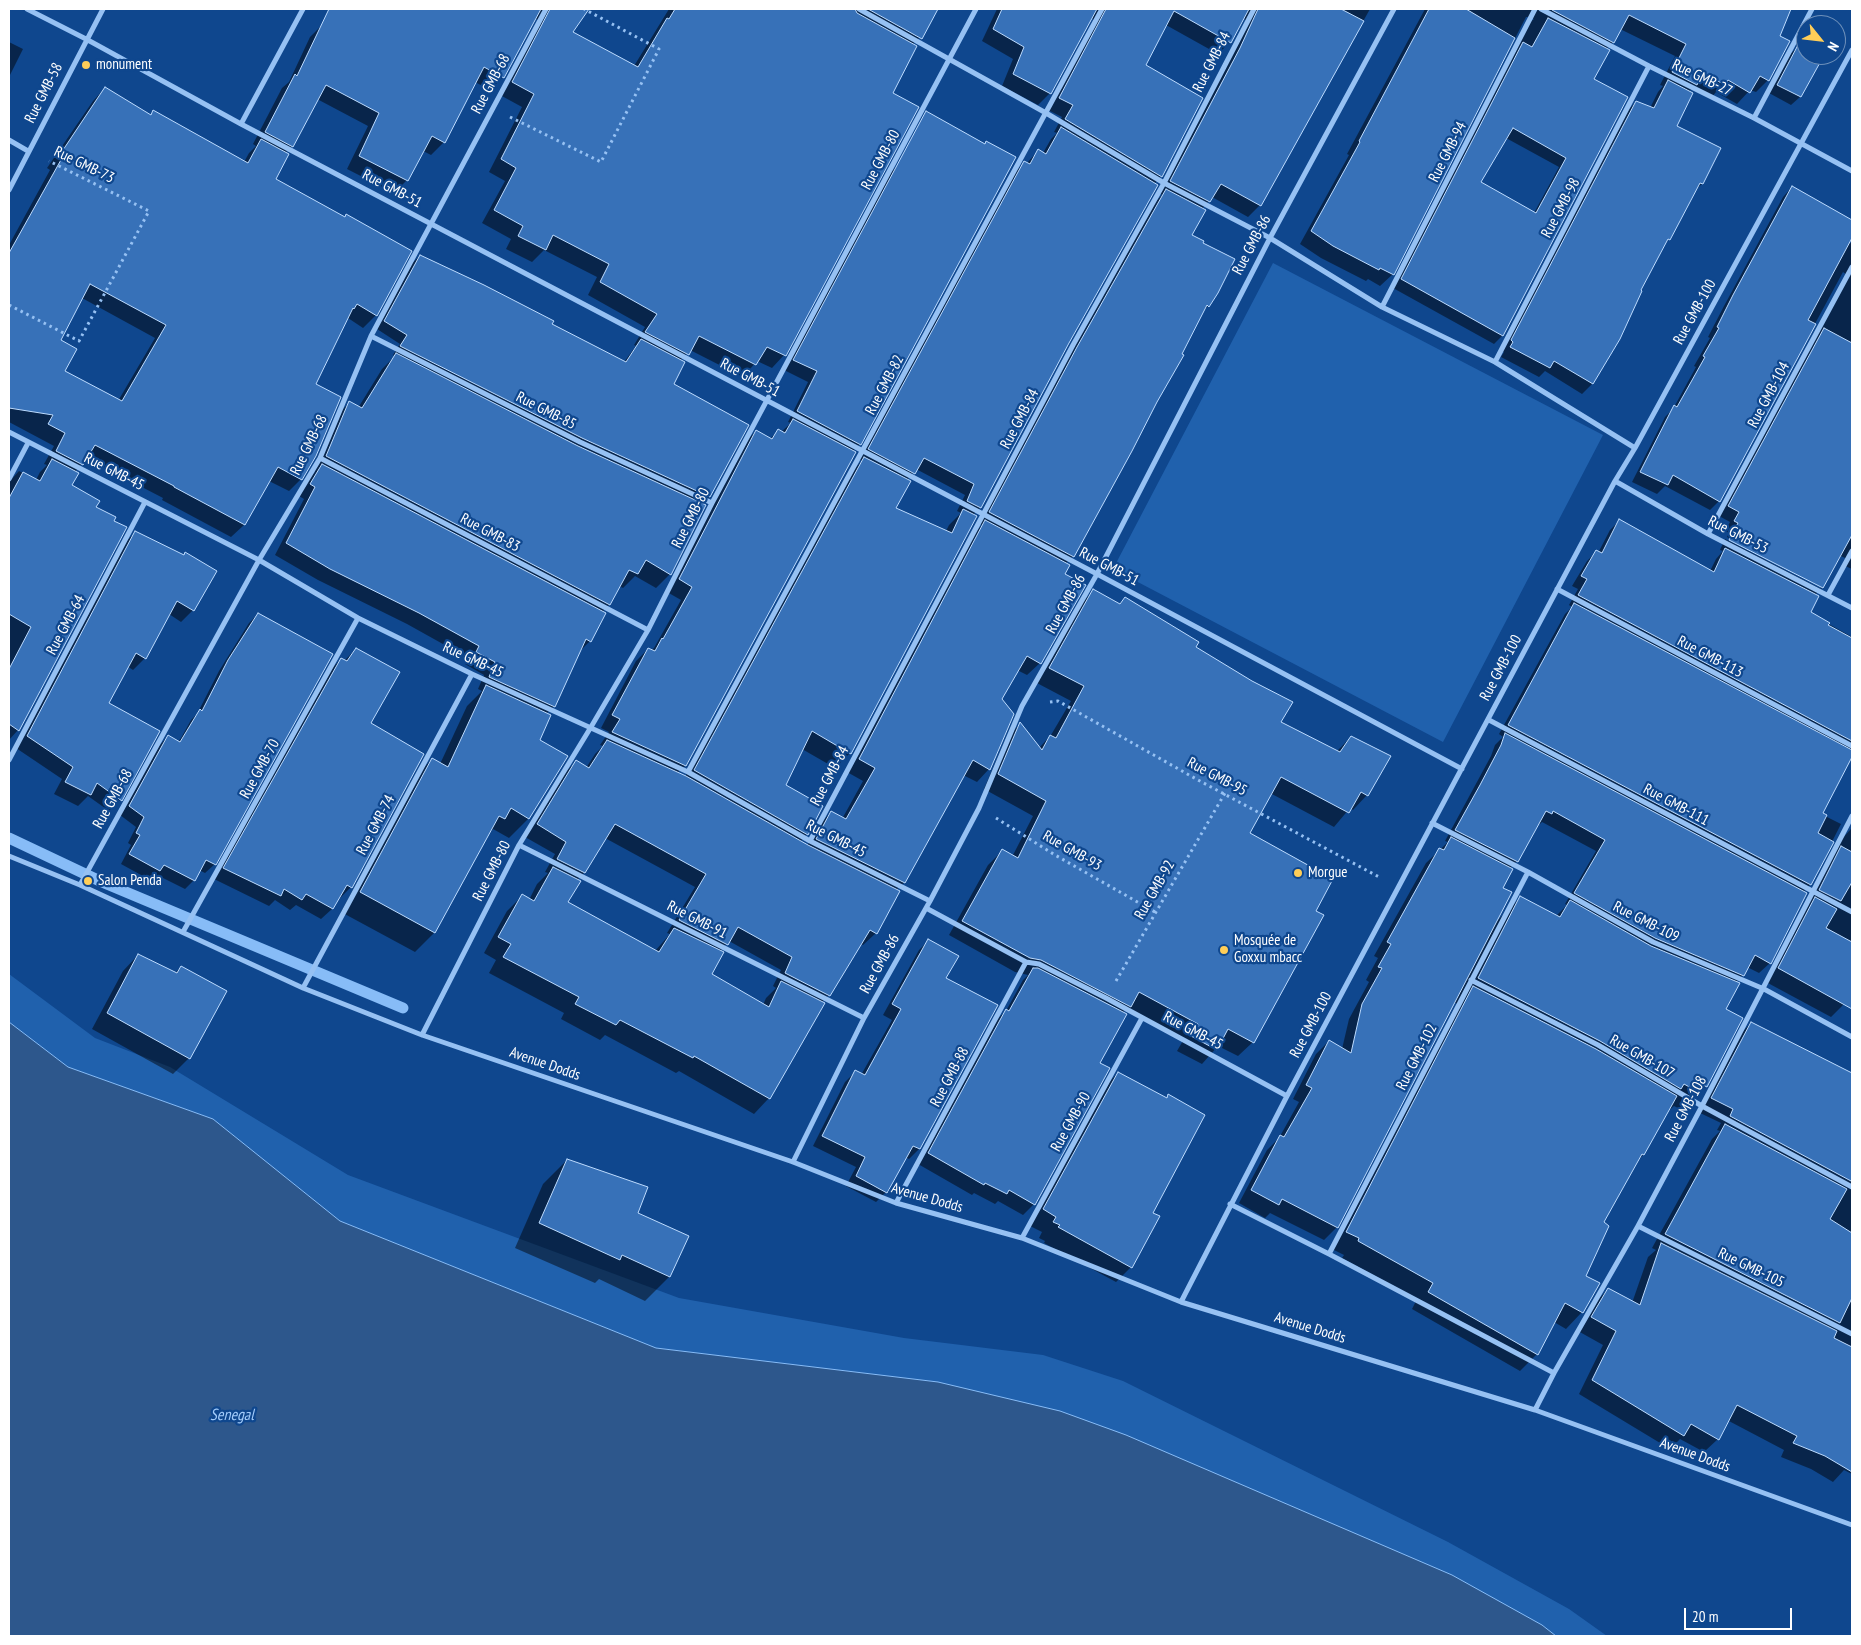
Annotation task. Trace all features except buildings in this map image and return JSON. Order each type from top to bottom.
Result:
[{"type":"street","name":"Rue GMB-51","points":[[27,9],[86,39],[240,124],[1097,574],[1462,769]]},
{"type":"street","name":"Rue GMB-58","points":[[9,190],[103,9]]},
{"type":"street","points":[[240,124],[303,9]]},
{"type":"street","name":"Rue GMB-68","points":[[80,885],[259,560],[320,458],[371,336],[546,9]]},
{"type":"street","points":[[859,9],[1046,113],[1164,183],[1270,238],[1382,307],[1494,362],[1635,448]]},
{"type":"street","name":"Rue GMB-80","points":[[422,1035],[519,845],[648,630],[712,503],[976,9]]},
{"type":"street","name":"Rue GMB-82","points":[[688,772],[1102,9]]},
{"type":"street","name":"Rue GMB-84","points":[[810,841],[1073,345],[1164,183],[1254,9]]},
{"type":"street","name":"Rue GMB-86","points":[[792,1162],[864,1018],[930,901],[979,808],[1022,706],[1097,574],[1270,238],[1394,9]]},
{"type":"street","name":"Rue GMB-94","points":[[1382,307],[1536,9]]},
{"type":"street","name":"Rue GMB-27","points":[[1541,9],[1649,66],[1754,118],[1852,171]]},
{"type":"street","points":[[1754,118],[1812,9]]},
{"type":"street","name":"Rue GMB-100","points":[[1181,1302],[1230,1204],[1557,589],[1852,50]]},
{"type":"street","name":"Rue GMB-98","points":[[1494,362],[1649,66]]},
{"type":"street","points":[[9,140],[28,151]]},
{"type":"street","name":"Rue GMB-104","points":[[1708,534],[1852,267]]},
{"type":"street","name":"Rue GMB-85","points":[[371,336],[580,442],[712,503]]},
{"type":"street","name":"Rue GMB-45","points":[[9,432],[259,560],[358,618],[472,674],[688,772],[810,841],[930,901]]},
{"type":"street","points":[[9,479],[28,443]]},
{"type":"street","name":"Rue GMB-83","points":[[320,458],[648,630]]},
{"type":"street","name":"Rue GMB-53","points":[[1615,481],[1708,534],[1852,608]]},
{"type":"street","name":"Rue GMB-64","points":[[9,760],[145,502]]},
{"type":"street","points":[[1828,595],[1852,551]]},
{"type":"street","name":"Rue GMB-113","points":[[1557,589],[1852,746]]},
{"type":"street","name":"Rue GMB-70","points":[[184,932],[358,618]]},
{"type":"street","name":"Rue GMB-74","points":[[302,988],[472,674]]},
{"type":"street","name":"Rue GMB-111","points":[[1489,720],[1852,912]]},
{"type":"street","name":"Rue GMB-108","points":[[1535,1410],[1638,1226],[1764,989],[1852,816]]},
{"type":"street","name":"Rue GMB-109","points":[[1432,823],[1528,872],[1653,942],[1764,989],[1852,1037]]},
{"type":"street","name":"Rue GMB-91","points":[[519,845],[864,1018]]},
{"type":"street","name":"Avenue Dodds","points":[[9,856],[80,885],[302,988],[422,1035],[792,1162],[896,1203],[1022,1238],[1181,1302],[1535,1410],[1852,1525]]},
{"type":"street","name":"Rue GMB-102","points":[[1330,1254],[1470,980],[1528,872]]},
{"type":"street","name":"Rue GMB-45","points":[[926,908],[1026,962],[1039,964],[1106,998],[1287,1096]]},
{"type":"street","name":"Rue GMB-88","points":[[896,1203],[1026,962]]},
{"type":"street","name":"Rue GMB-107","points":[[1470,980],[1598,1045],[1702,1106],[1852,1186]]},
{"type":"street","name":"Rue GMB-90","points":[[1022,1238],[1142,1018]]},
{"type":"street","points":[[1230,1204],[1330,1254],[1554,1373]]},
{"type":"street","name":"Rue GMB-105","points":[[1638,1226],[1852,1334]]},
{"type":"path","points":[[492,108],[601,162],[659,49],[584,9]]},
{"type":"path","name":"Rue GMB-73","points":[[9,305],[79,341],[150,211],[28,151]]},
{"type":"path","name":"Rue GMB-95","points":[[1022,706],[1058,701],[1399,888]]},
{"type":"path","name":"Rue GMB-92","points":[[1106,998],[1225,793]]},
{"type":"path","name":"Rue GMB-93","points":[[979,808],[1055,855],[1155,912]]},
{"type":"shaded area","points":[[1273,263],[1603,435],[1443,742],[1113,569]]},
{"type":"shaded area","points":[[9,974],[95,1038],[170,1067],[348,1175],[679,1298],[904,1338],[1043,1355],[1123,1381],[1448,1542],[1569,1609],[1607,1636],[1556,1636],[1542,1625],[938,1382],[656,1348],[340,1221],[213,1119],[68,1067],[9,1022]]},
{"type":"water","name":"Senegal","points":[[9,1022],[68,1067],[213,1119],[340,1221],[656,1348],[938,1382],[1060,1411],[1126,1435],[1452,1575],[1542,1625],[1556,1636],[9,1636]]},
{"type":"waterway","points":[[9,838],[102,882],[403,1008]]},
{"type":"place","name":"monument","points":[[86,65]]},
{"type":"place","name":"Morgue","points":[[1298,873]]},
{"type":"place","name":"Salon Penda","points":[[88,881]]},
{"type":"place","name":"Mosquée de Goxxu mbacc","points":[[1224,950]]}]
